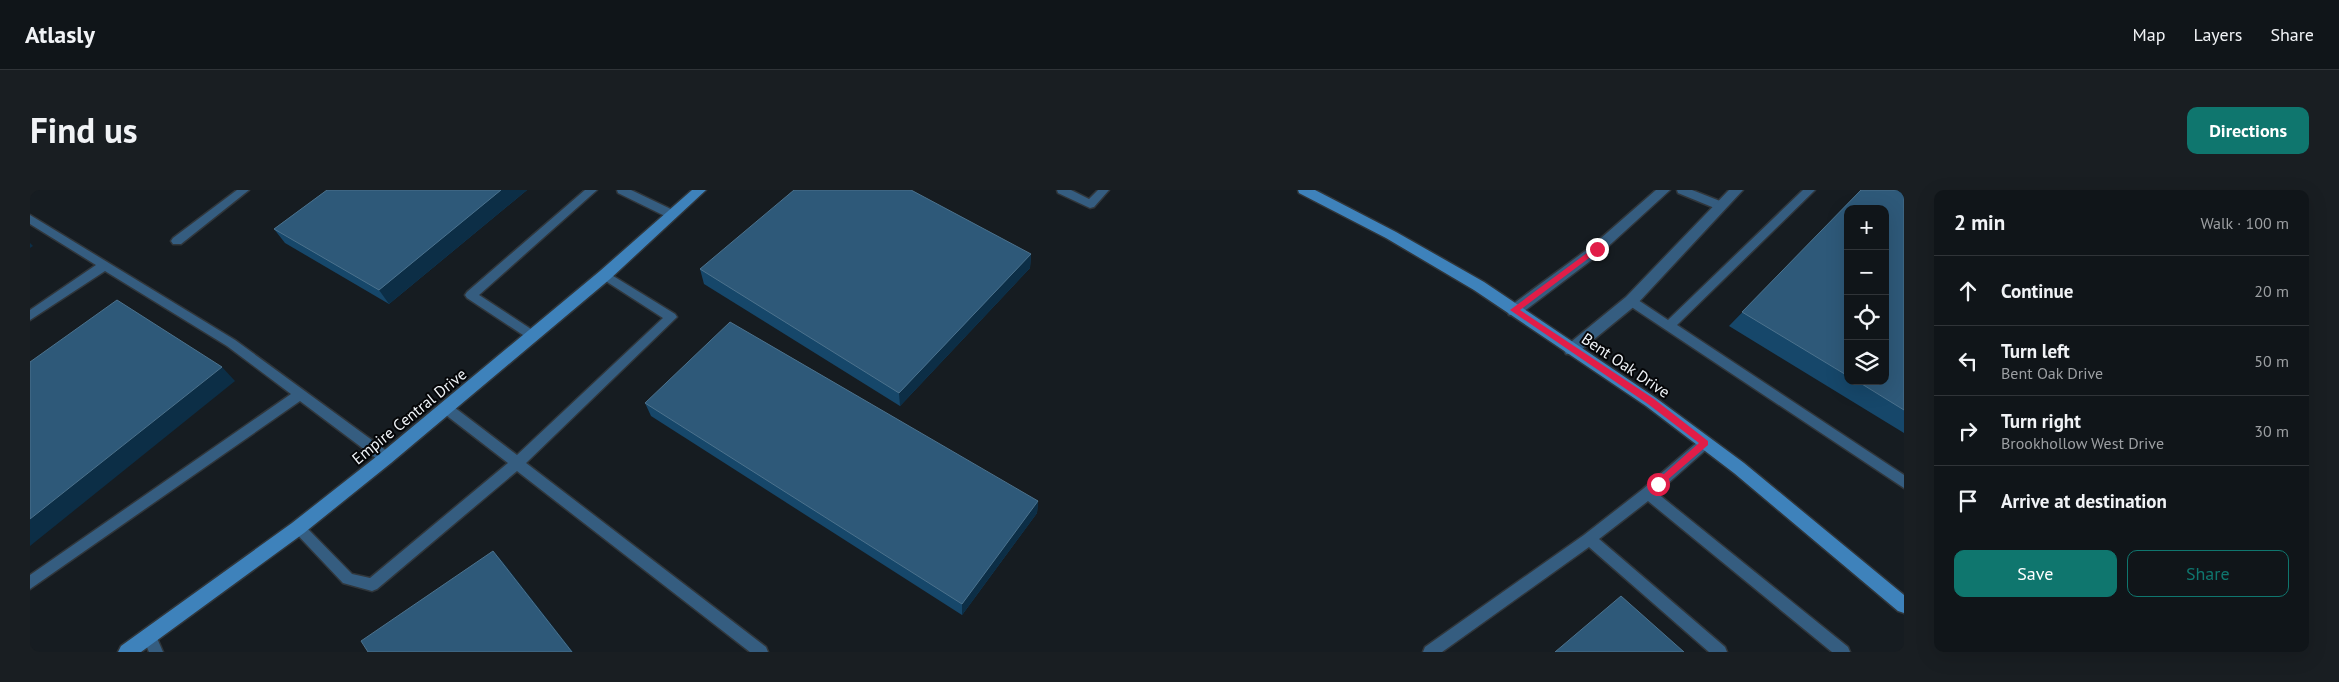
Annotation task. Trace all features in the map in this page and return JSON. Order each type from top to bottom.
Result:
[{"type":"street","name":"Empire Central Drive","points":[[127,652],[298,528],[386,458],[605,275],[700,190]]},
{"type":"street","name":"Bent Oak Drive","points":[[1304,190],[1391,235],[1479,286],[1571,350],[1651,402],[1824,536],[1904,604]]},
{"type":"street","points":[[1514,310],[1597,249],[1664,190]]},
{"type":"street","points":[[1571,350],[1631,301],[1737,190]]},
{"type":"lane","points":[[177,241],[244,190]]},
{"type":"lane","points":[[533,336],[471,295],[592,190]]},
{"type":"lane","points":[[622,190],[673,215]]},
{"type":"lane","points":[[1062,190],[1090,204],[1104,190]]},
{"type":"lane","points":[[1682,190],[1721,206]]},
{"type":"lane","points":[[1669,326],[1810,190]]},
{"type":"lane","points":[[30,219],[231,343],[386,458]]},
{"type":"lane","points":[[30,316],[105,265]]},
{"type":"lane","points":[[298,528],[348,579],[372,585],[517,463],[671,317],[605,275]]},
{"type":"lane","points":[[1631,301],[1904,482]]},
{"type":"lane","points":[[30,583],[301,394]]},
{"type":"lane","points":[[446,408],[761,652]]},
{"type":"lane","points":[[1430,652],[1589,539],[1648,493],[1705,443]]},
{"type":"lane","points":[[1648,493],[1843,652]]},
{"type":"lane","points":[[1589,539],[1720,652]]},
{"type":"lane","points":[[149,636],[156,652]]},
{"type":"building","points":[[327,190],[501,190],[379,290],[274,229]]},
{"type":"building","points":[[794,190],[911,190],[1031,254],[899,393],[700,269]]},
{"type":"building","points":[[1861,190],[1904,190],[1904,410],[1863,385],[1889,385],[1889,205],[1846,205]]},
{"type":"building","points":[[1844,207],[1844,374],[1742,312]]},
{"type":"building","points":[[117,300],[222,367],[30,519],[30,362]]},
{"type":"building","points":[[730,322],[1038,501],[962,604],[645,403]]},
{"type":"building","points":[[493,551],[572,652],[368,652],[361,641]]},
{"type":"building","points":[[1621,596],[1684,652],[1555,652]]},
{"type":"route","points":[[1597,249],[1514,310],[1651,402],[1705,443],[1658,484]]}]
